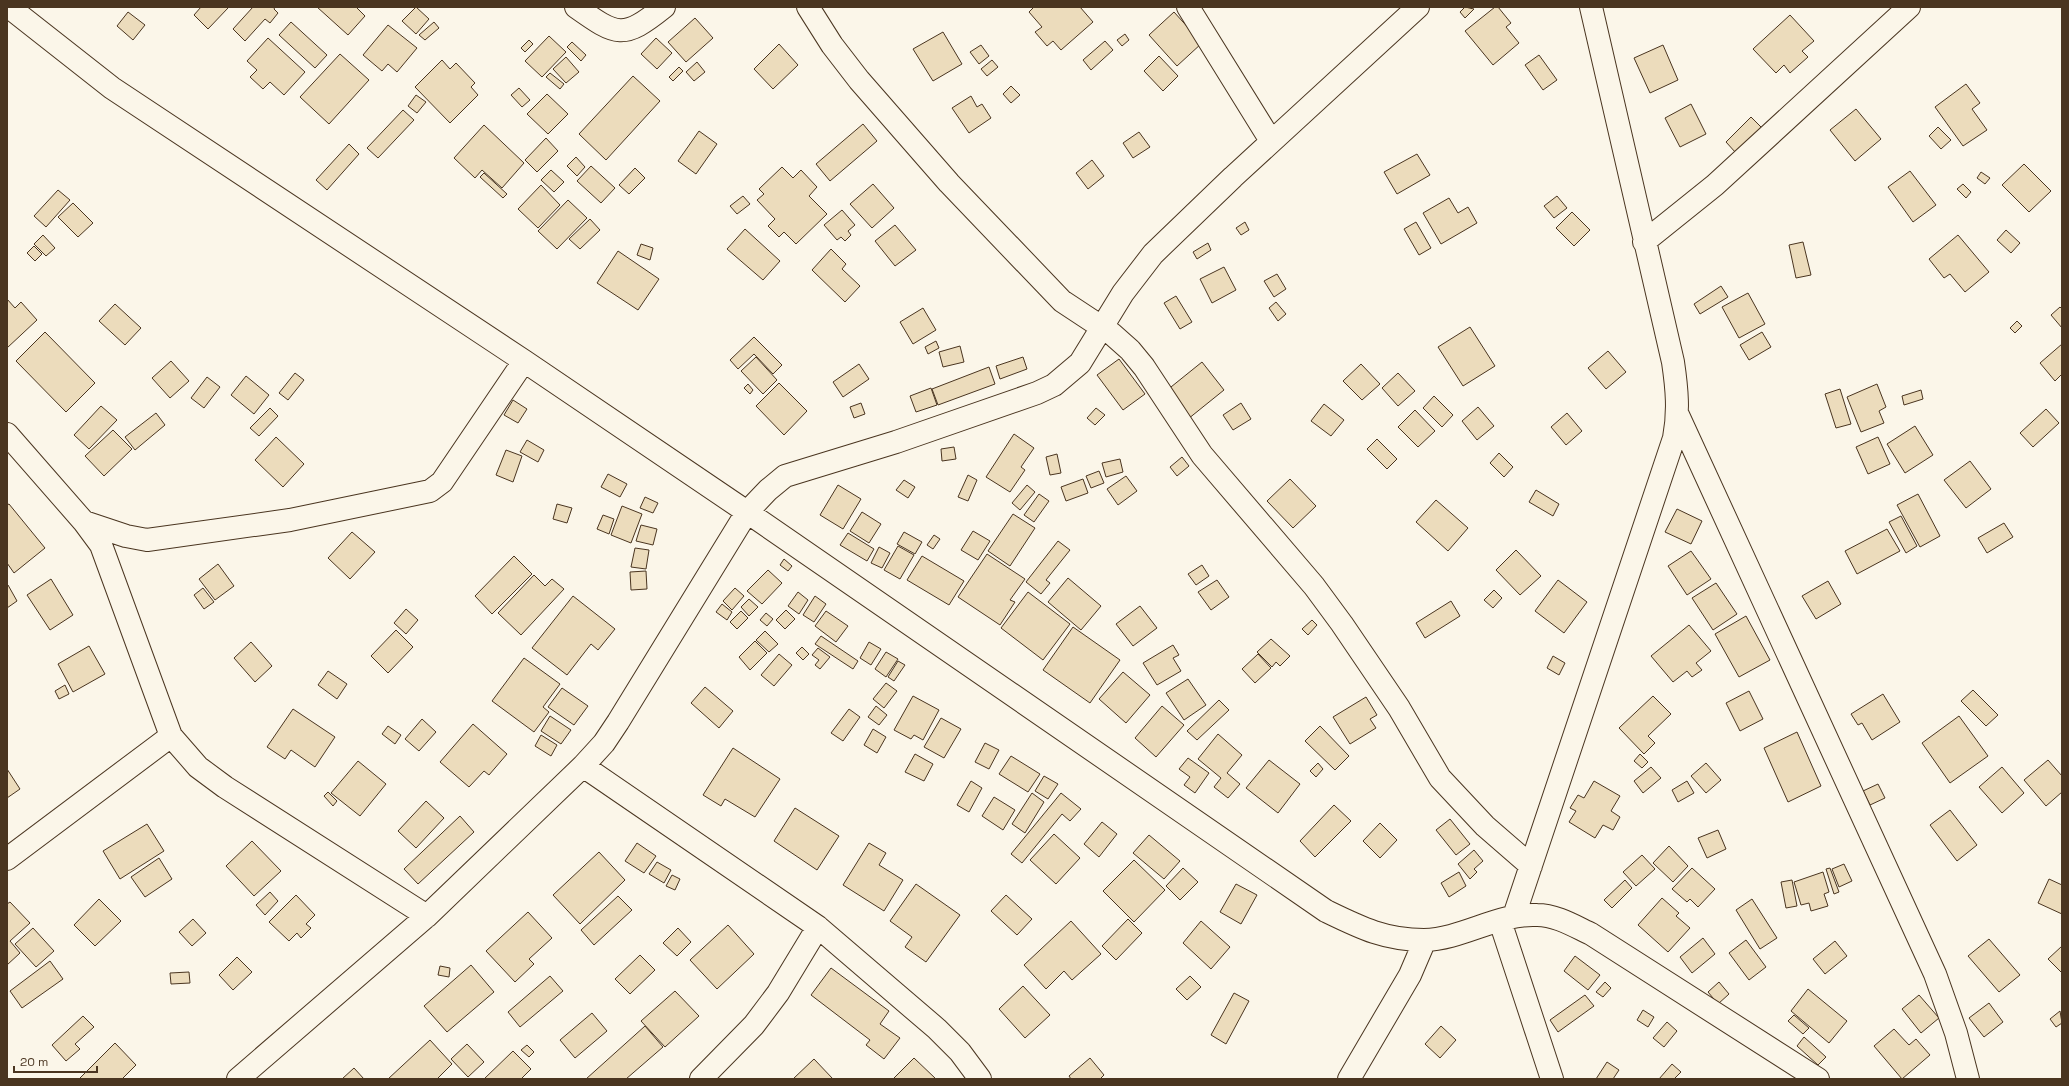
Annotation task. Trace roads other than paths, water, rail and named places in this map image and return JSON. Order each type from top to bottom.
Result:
[{"type":"street","points":[[9,7],[112,88],[524,361],[747,512],[1326,911],[1369,932],[1399,938],[1425,940],[1448,937],[1507,918],[1538,914],[1564,920],[1591,934],[1818,1079]]},
{"type":"street","points":[[576,7],[609,29],[624,31],[637,26],[664,7]]},
{"type":"street","points":[[808,7],[832,46],[859,80],[949,183],[1062,301],[1112,334],[1130,350],[1144,367],[1202,455],[1314,586],[1342,624],[1399,708],[1440,778],[1485,826],[1531,866]]},
{"type":"street","points":[[1188,7],[1271,141]]},
{"type":"street","points":[[238,1079],[427,916],[583,766],[604,743],[747,512],[768,490],[785,476],[896,442],[1037,393],[1054,384],[1080,363],[1123,293],[1153,254],[1271,141],[1418,7]]},
{"type":"street","points":[[1552,1079],[1507,918],[1531,866],[1674,438],[1678,416],[1678,394],[1673,362],[1644,242],[1591,7]]},
{"type":"street","points":[[1644,242],[1715,185],[1909,7]]},
{"type":"street","points":[[84,522],[126,536],[147,540],[290,520],[430,491],[442,482],[524,361]]},
{"type":"street","points":[[1678,416],[1935,974],[1956,1033],[1968,1079]]},
{"type":"street","points":[[7,434],[84,522],[101,544],[171,736],[198,766],[226,787],[427,916]]},
{"type":"street","points":[[7,859],[171,736]]},
{"type":"street","points":[[583,766],[818,927],[937,1029],[960,1052],[980,1079]]},
{"type":"street","points":[[701,1079],[754,1025],[778,993],[818,927]]},
{"type":"street","points":[[1349,1079],[1410,975],[1425,940]]}]
